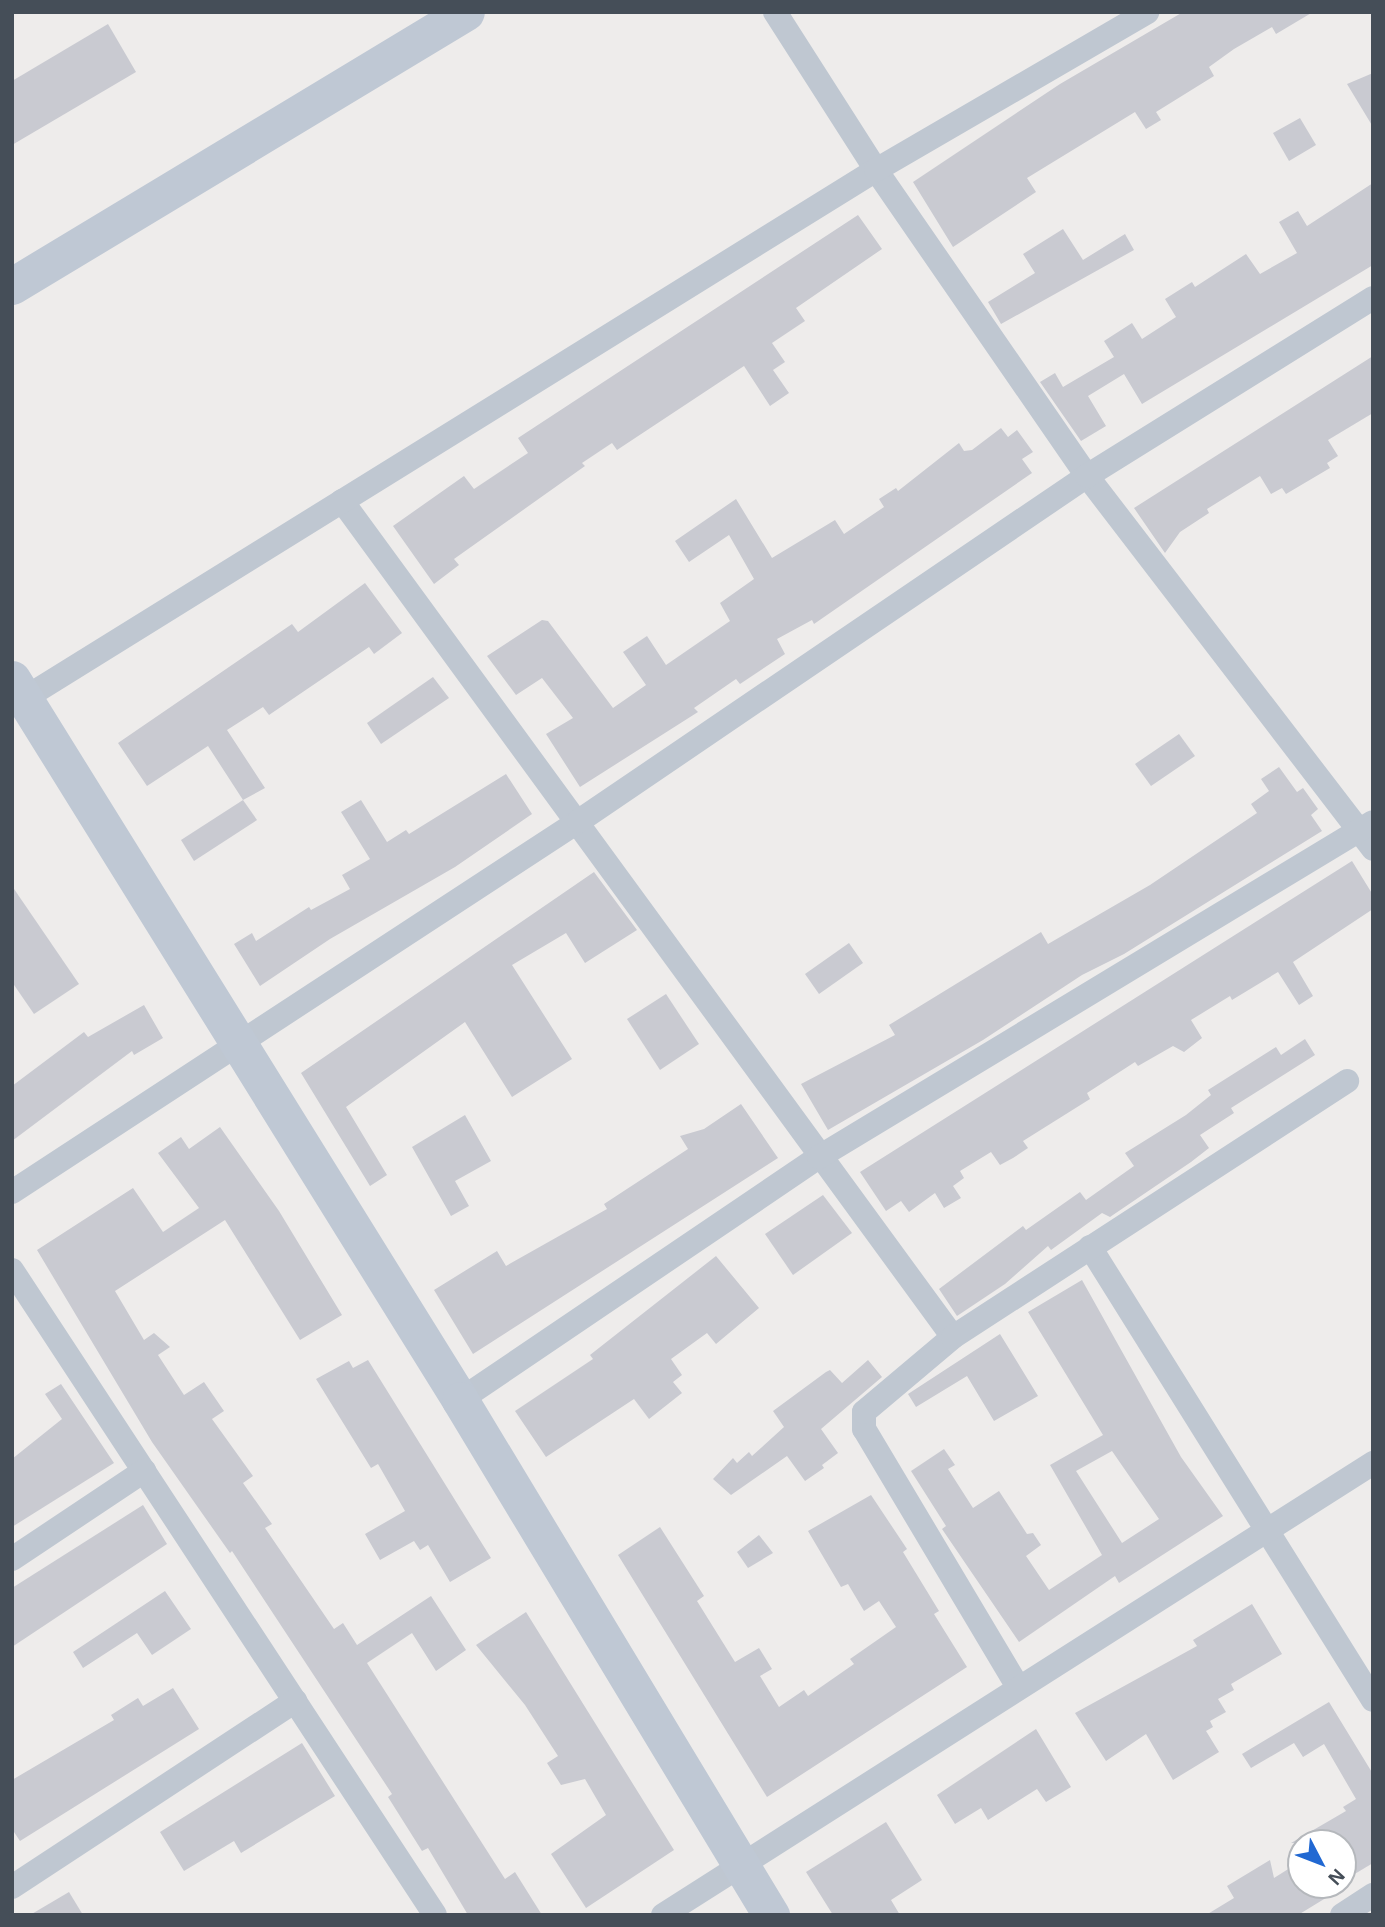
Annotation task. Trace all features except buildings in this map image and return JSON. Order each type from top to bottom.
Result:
[{"type":"street","points":[[12,286],[466,12]]},
{"type":"street","points":[[460,1400],[819,1157],[1369,833],[1239,678],[1087,475],[876,170],[775,12]]},
{"type":"street","points":[[771,1915],[460,1400],[18,689],[342,501],[876,170],[1147,12]]},
{"type":"street","points":[[12,1192],[579,821],[1087,475],[1373,298]]},
{"type":"street","points":[[342,501],[579,821],[819,1157],[953,1337]]},
{"type":"street","points":[[1018,1687],[864,1429],[864,1412],[876,1398],[953,1337],[1347,1081]]},
{"type":"street","points":[[1090,1247],[1268,1526],[1373,1700]]},
{"type":"street","points":[[12,1270],[435,1915]]},
{"type":"street","points":[[663,1915],[1268,1526],[1373,1463]]},
{"type":"street","points":[[12,1559],[144,1471]]},
{"type":"street","points":[[12,1887],[295,1701]]},
{"type":"street","points":[[1342,1915],[1373,1895]]}]
